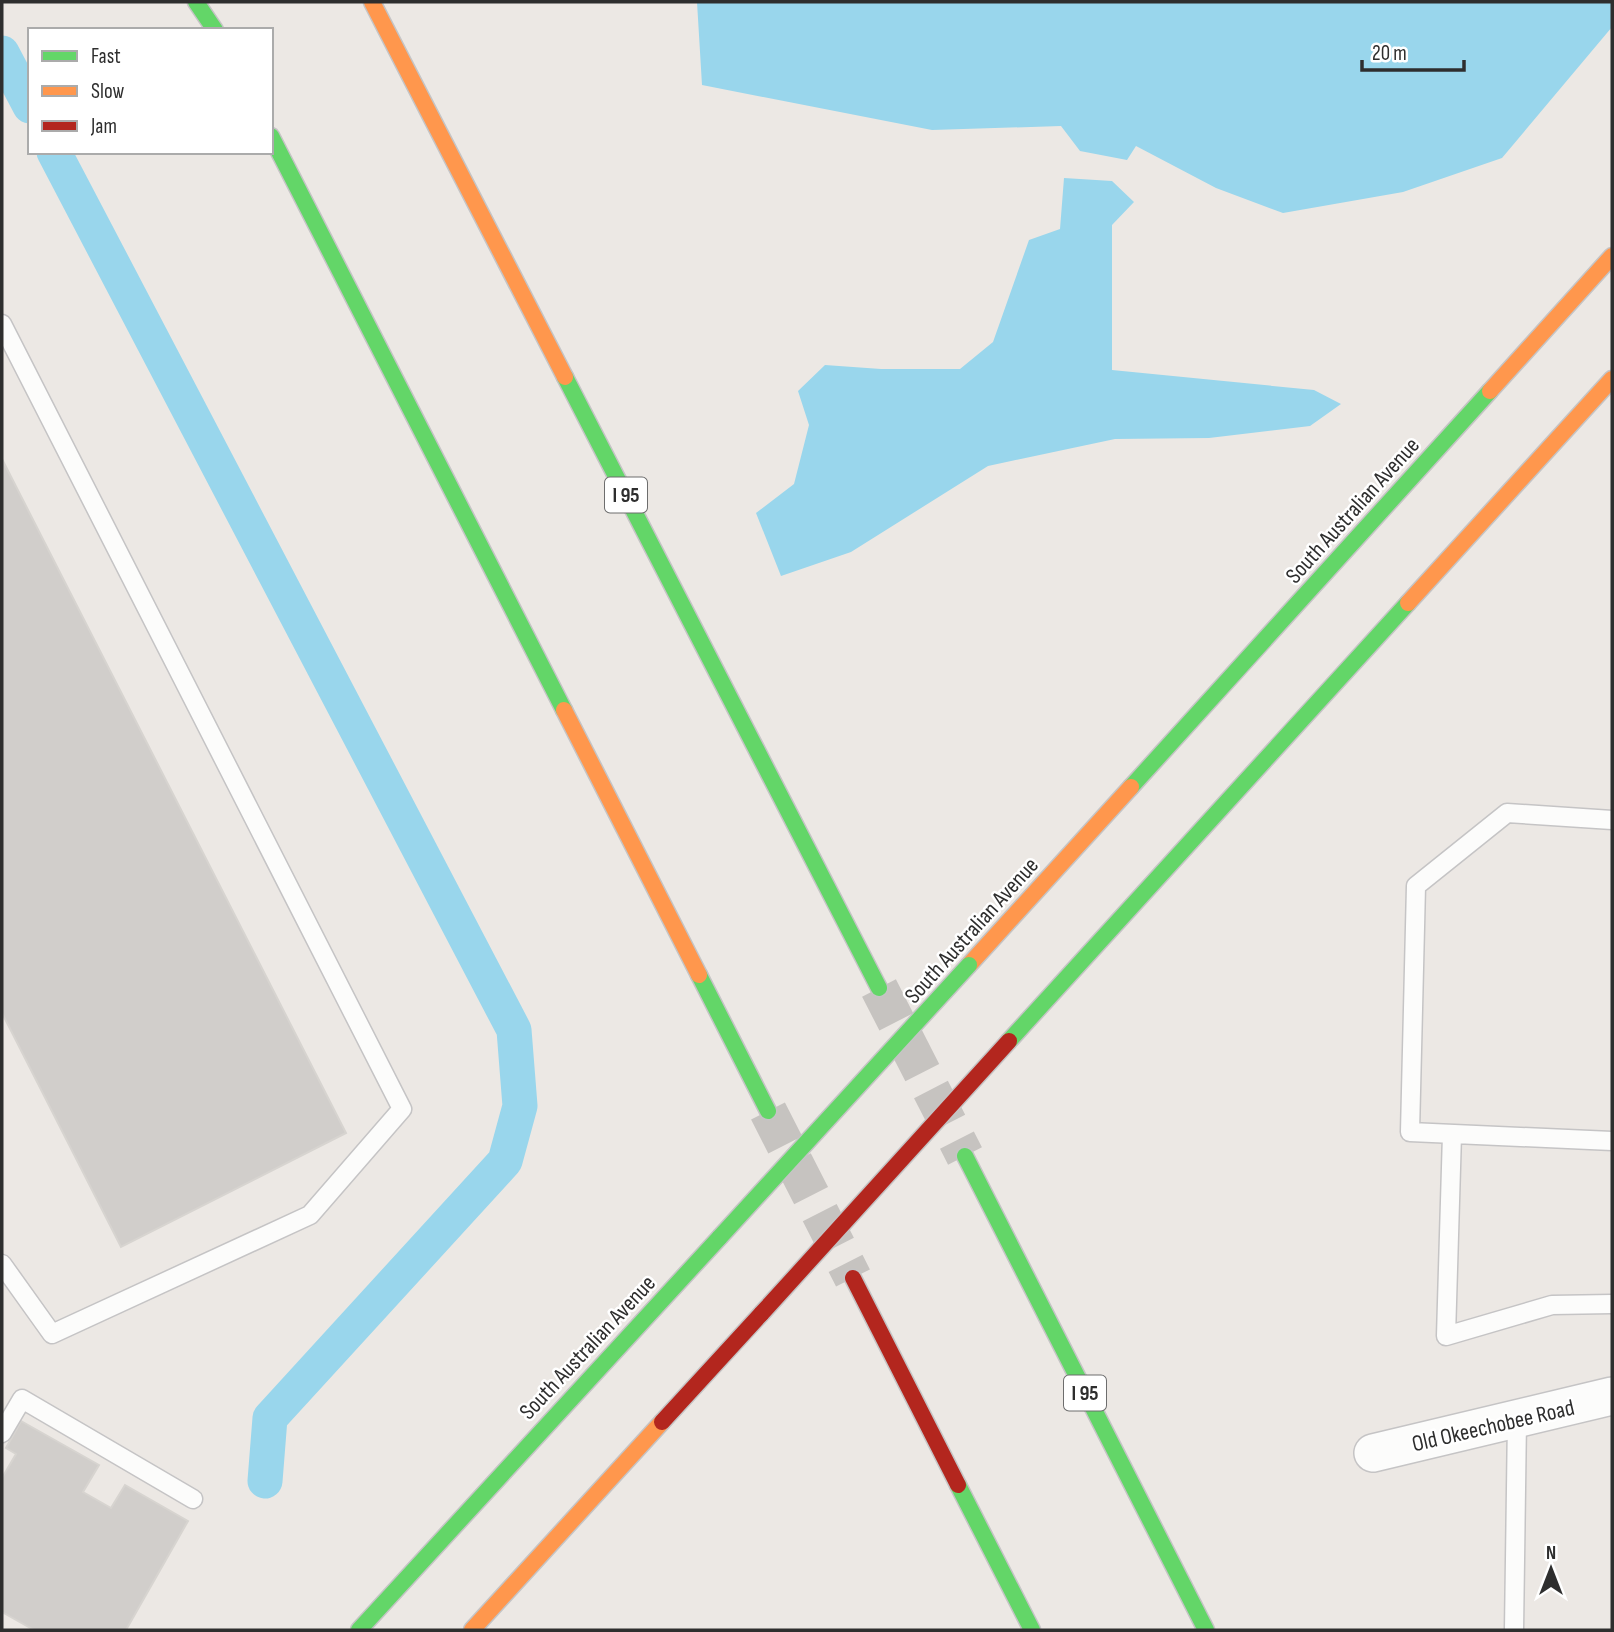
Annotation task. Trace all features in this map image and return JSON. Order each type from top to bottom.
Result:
[{"type":"main road","points":[[196,2],[215,28]]},
{"type":"main road","points":[[202,2],[215,28]]},
{"type":"main road","name":"I 95","points":[[372,2],[879,988]]},
{"type":"main road","points":[[273,140],[768,1111]]},
{"type":"main road","name":"South Australian Avenue","points":[[359,1630],[969,965],[1612,256]]},
{"type":"main road","points":[[472,1630],[1612,379]]},
{"type":"main road","name":"I 95","points":[[965,1156],[1206,1630]]},
{"type":"main road","points":[[853,1278],[1032,1630]]},
{"type":"street","name":"Old Okeechobee Road","points":[[1373,1453],[1612,1396]]},
{"type":"lane","points":[[2,324],[402,1109],[310,1215],[52,1334],[2,1264]]},
{"type":"lane","points":[[1612,820],[1507,813],[1416,886],[1410,1132],[1612,1141]]},
{"type":"lane","points":[[1452,1133],[1446,1336],[1552,1305],[1612,1304]]},
{"type":"lane","points":[[2,1433],[22,1399],[193,1499]]},
{"type":"lane","points":[[1514,1630],[1517,1419]]},
{"type":"water","points":[[697,2],[1612,2],[1612,27],[1502,158],[1403,192],[1283,213],[1216,188],[1136,146],[1127,160],[1080,151],[1061,126],[932,130],[702,85]]},
{"type":"water","points":[[1064,178],[1112,181],[1134,202],[1112,225],[1112,370],[1314,390],[1341,404],[1310,426],[1209,438],[1115,439],[988,466],[851,552],[781,576],[756,513],[794,484],[809,425],[798,391],[825,365],[881,369],[960,369],[993,342],[1029,240],[1060,229]]},
{"type":"building","points":[[2,459],[346,1133],[121,1247],[2,1013]]},
{"type":"building","points":[[21,1421],[99,1465],[83,1492],[111,1508],[125,1485],[188,1521],[126,1630],[34,1630],[2,1612],[2,1478],[16,1454],[6,1448]]},
{"type":"waterway","points":[[2,53],[28,102]]},
{"type":"waterway","points":[[55,154],[514,1030],[520,1106],[505,1161],[270,1418],[265,1481]]},
{"type":"tunnel","points":[[879,988],[965,1156]]},
{"type":"tunnel","points":[[768,1111],[853,1278]]},
{"type":"traffic: fast","points":[[196,2],[214,28]]},
{"type":"traffic: fast","points":[[273,140],[564,710]]},
{"type":"traffic: fast","points":[[565,377],[879,988]]},
{"type":"traffic: fast","points":[[1131,787],[1490,391]]},
{"type":"traffic: fast","points":[[1009,1041],[1408,603]]},
{"type":"traffic: fast","points":[[720,1237],[969,965]]},
{"type":"traffic: fast","points":[[699,975],[768,1111]]},
{"type":"traffic: fast","points":[[965,1156],[1206,1630]]},
{"type":"traffic: fast","points":[[359,1630],[720,1237]]},
{"type":"traffic: fast","points":[[958,1485],[1032,1630]]},
{"type":"traffic: slow","points":[[372,2],[565,377]]},
{"type":"traffic: slow","points":[[1490,391],[1612,256]]},
{"type":"traffic: slow","points":[[1408,603],[1612,379]]},
{"type":"traffic: slow","points":[[564,710],[699,975]]},
{"type":"traffic: slow","points":[[969,965],[1131,787]]},
{"type":"traffic: slow","points":[[472,1630],[662,1422]]},
{"type":"traffic: jam","points":[[762,1313],[1009,1041]]},
{"type":"traffic: jam","points":[[853,1278],[958,1485]]},
{"type":"traffic: jam","points":[[662,1422],[762,1313]]}]
